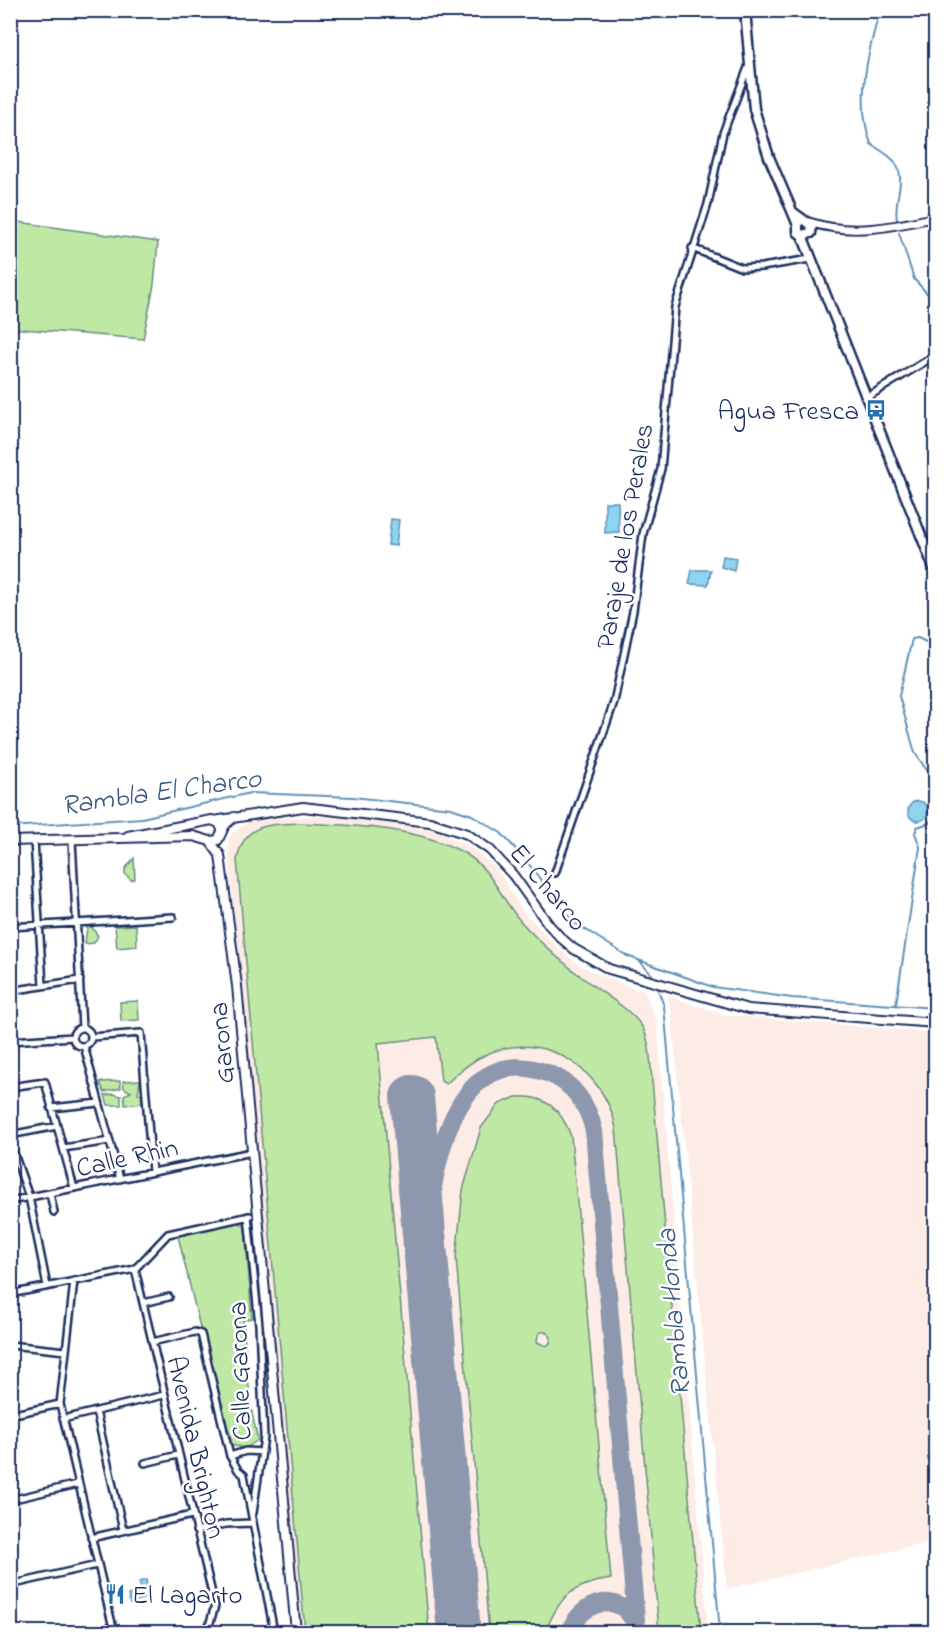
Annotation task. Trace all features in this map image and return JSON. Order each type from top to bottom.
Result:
[{"type":"main road","points":[[746,10],[751,87],[759,127],[790,208],[806,225],[809,234],[802,235],[810,259],[936,573]]},
{"type":"main road","name":"El Charco","points":[[111,839],[236,816],[303,807],[439,824],[467,834],[490,850],[513,875],[555,931],[574,949],[609,969],[748,1009],[936,1023]]},
{"type":"main road","points":[[208,840],[218,840],[236,816]]},
{"type":"main road","points":[[223,831],[211,821],[202,831],[217,849],[223,864]]},
{"type":"main road","name":"Garona","points":[[223,831],[223,864],[296,1632]]},
{"type":"main road","name":"El Charco","points":[[10,841],[183,836],[208,840]]},
{"type":"street","name":"Paraje de los Perales","points":[[555,873],[614,702],[633,611],[642,534],[661,469],[673,319],[692,248],[708,204],[723,133],[750,63]]},
{"type":"street","points":[[806,225],[872,230],[933,219]]},
{"type":"street","points":[[692,248],[742,268],[810,259]]},
{"type":"street","points":[[866,398],[934,356]]},
{"type":"street","points":[[72,840],[82,1028]]},
{"type":"street","points":[[34,841],[43,985]]},
{"type":"street","points":[[10,927],[173,917]]},
{"type":"street","points":[[10,991],[80,980]]},
{"type":"street","points":[[82,1028],[90,1031],[92,1037],[90,1042],[84,1046],[77,1045],[73,1038],[74,1032],[82,1028]]},
{"type":"street","points":[[92,1037],[141,1033],[152,1172]]},
{"type":"street","points":[[10,1041],[73,1038]]},
{"type":"street","points":[[84,1046],[120,1179]]},
{"type":"street","points":[[10,1087],[45,1082],[74,1188]]},
{"type":"street","points":[[51,1108],[99,1103]]},
{"type":"street","points":[[10,1136],[57,1126]]},
{"type":"street","points":[[63,1148],[110,1141]]},
{"type":"street","points":[[10,1142],[29,1197],[47,1286]]},
{"type":"street","name":"Calle Rhin","points":[[10,1201],[252,1152]]},
{"type":"street","points":[[50,1194],[54,1212]]},
{"type":"street","points":[[248,1216],[256,1197]]},
{"type":"street","points":[[10,1294],[135,1269],[168,1234],[248,1216],[258,1218]]},
{"type":"street","name":"Calle Garona","points":[[248,1216],[259,1325],[264,1437],[252,1523]]},
{"type":"street","name":"Avenida Brighton","points":[[135,1269],[215,1606],[207,1632]]},
{"type":"street","points":[[74,1281],[60,1404],[113,1630],[92,1632]]},
{"type":"street","points":[[143,1303],[169,1296]]},
{"type":"street","points":[[152,1342],[199,1332],[230,1456],[238,1470],[244,1475],[274,1632]]},
{"type":"street","points":[[10,1345],[66,1351]]},
{"type":"street","points":[[63,1419],[164,1395]]},
{"type":"street","points":[[10,1404],[12,1414],[60,1404]]},
{"type":"street","points":[[96,1411],[123,1530]]},
{"type":"street","points":[[230,1456],[246,1451],[262,1452]]},
{"type":"street","points":[[145,1462],[178,1455]]},
{"type":"street","points":[[244,1475],[259,1474]]},
{"type":"street","points":[[10,1500],[78,1484]]},
{"type":"street","points":[[91,1538],[192,1515]]},
{"type":"street","points":[[196,1531],[226,1524],[252,1523]]},
{"type":"street","points":[[11,1585],[97,1565]]},
{"type":"shaded area","points":[[356,815],[437,831],[467,845],[496,867],[523,911],[560,950],[578,964],[605,977],[636,989],[644,989],[657,1022],[708,1632],[294,1632],[228,844],[230,835],[248,822],[283,817]]},
{"type":"shaded area","points":[[667,996],[727,1015],[935,1033],[935,1541],[727,1589],[671,1009]]},
{"type":"green space","points":[[11,221],[158,242],[154,285],[143,339],[11,328]]},
{"type":"green space","points":[[301,823],[386,829],[428,838],[466,854],[484,869],[523,924],[540,941],[576,973],[625,1009],[644,1030],[650,1057],[701,1632],[659,1632],[616,1128],[610,1107],[586,1073],[569,1060],[550,1051],[530,1047],[509,1047],[487,1054],[465,1067],[446,1084],[441,1081],[436,1037],[378,1043],[429,1632],[305,1632],[237,860],[245,838],[252,832],[278,824]]},
{"type":"green space","points":[[134,858],[135,879],[131,880],[125,874],[125,869]]},
{"type":"green space","points":[[136,925],[137,946],[117,948],[115,926]]},
{"type":"green space","points":[[87,927],[92,927],[98,936],[94,943],[85,944]]},
{"type":"green space","points":[[138,1001],[139,1020],[121,1021],[120,1002]]},
{"type":"green space","points":[[140,1080],[138,1094],[141,1094],[142,1103],[125,1105],[124,1095],[131,1092],[124,1088],[123,1081]]},
{"type":"green space","points":[[120,1081],[121,1088],[104,1092],[100,1082]]},
{"type":"green space","points":[[105,1095],[121,1096],[121,1105],[108,1105]]},
{"type":"green space","points":[[516,1097],[536,1098],[544,1101],[557,1111],[571,1136],[611,1579],[586,1585],[569,1594],[556,1609],[545,1632],[489,1632],[456,1258],[463,1190],[481,1128],[499,1104]],"holes":[[[546,1332],[551,1337],[550,1343],[546,1346],[537,1342],[538,1335]]]},
{"type":"green space","points":[[238,1222],[245,1226],[252,1318],[243,1320],[251,1409],[258,1440],[246,1448],[230,1445],[226,1436],[178,1236]]},
{"type":"water","points":[[605,502],[618,502],[619,532],[605,533]]},
{"type":"water","points":[[391,519],[399,520],[396,546],[388,545]]},
{"type":"water","points":[[723,556],[736,558],[734,571],[721,567]]},
{"type":"water","points":[[692,570],[711,570],[708,585],[689,584]]},
{"type":"water","points":[[914,801],[922,801],[928,807],[928,815],[922,821],[914,821],[908,815],[908,807]]},
{"type":"water","points":[[146,1580],[148,1591],[145,1598],[130,1604],[128,1595],[138,1592],[141,1588],[139,1582]]},
{"type":"waterway","points":[[880,10],[865,77],[864,111],[871,144],[892,158],[898,168],[900,182],[897,220]]},
{"type":"waterway","points":[[899,233],[914,279],[936,303]]},
{"type":"waterway","points":[[896,1004],[920,847],[915,833],[917,827],[929,823],[934,815],[930,802],[932,778],[915,753],[899,696],[912,639],[918,638],[936,647]]},
{"type":"waterway","name":"Rambla El Charco","points":[[10,827],[142,818],[250,793],[353,797],[451,808],[472,815],[501,833],[524,858],[572,921],[627,956],[713,987],[792,998],[936,1008]]},
{"type":"waterway","name":"Rambla Honda","points":[[640,962],[654,977]]},
{"type":"waterway","name":"Rambla Honda","points":[[658,990],[664,1006],[720,1632]]},
{"type":"taxiway","points":[[425,1246],[440,1154],[451,1122],[466,1095],[487,1076],[514,1068],[547,1073],[572,1088],[588,1112],[594,1131],[637,1632]]},
{"type":"taxiway","points":[[569,1632],[583,1612],[603,1603],[613,1603],[622,1608],[637,1628]]},
{"type":"runway","points":[[412,1097],[459,1632]]},
{"type":"place","name":"Agua Fresca","points":[[876,410]]},
{"type":"place","name":"El Lagarto","points":[[115,1594]]}]
